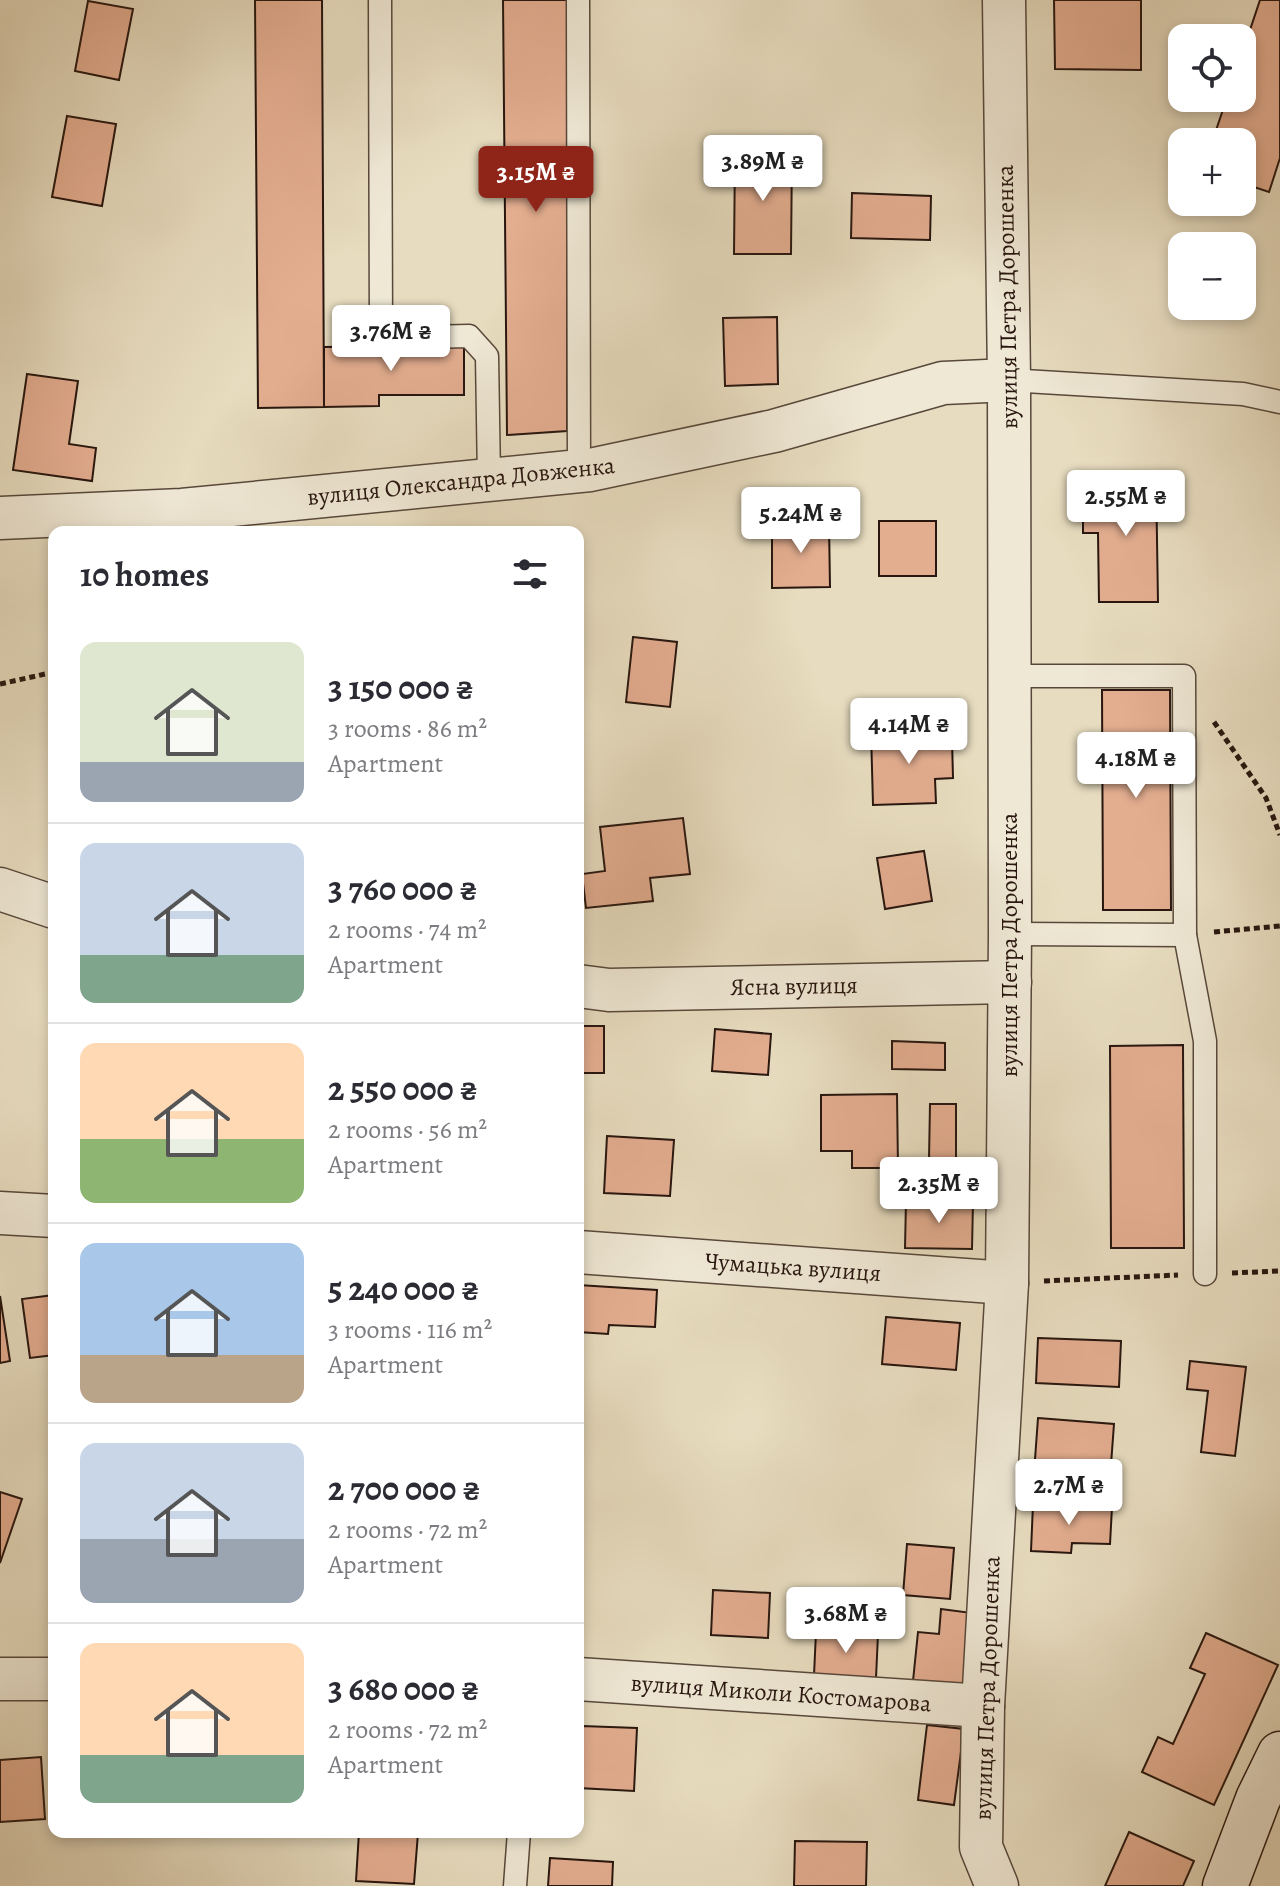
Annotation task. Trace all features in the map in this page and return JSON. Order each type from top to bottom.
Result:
[{"type":"main road","points":[[1225,1886],[1258,1799],[1280,1754]]},
{"type":"street","name":"вулиця Петра Дорошенка","points":[[997,1886],[981,1847],[983,1706],[1007,1283],[1009,380],[1004,0]]},
{"type":"street","name":"вулиця Олександра Довженка","points":[[0,518],[182,510],[579,472],[774,431],[943,383],[1009,380]]},
{"type":"street","points":[[0,889],[48,905]]},
{"type":"street","name":"Ясна вулиця","points":[[584,987],[609,990],[1010,982]]},
{"type":"street","points":[[0,1213],[48,1216]]},
{"type":"street","name":"Чумацька вулиця","points":[[584,1252],[1007,1283]]},
{"type":"street","points":[[0,1679],[48,1679]]},
{"type":"street","name":"вулиця Миколи Костомарова","points":[[584,1679],[983,1706]]},
{"type":"lane","points":[[380,0],[381,338],[469,336],[487,356],[489,480]]},
{"type":"lane","points":[[578,0],[579,472]]},
{"type":"lane","points":[[1009,380],[1243,394],[1280,402]]},
{"type":"lane","points":[[1009,676],[1184,676],[1185,935],[1205,1041],[1205,1274]]},
{"type":"lane","points":[[1010,934],[1185,935]]},
{"type":"lane","points":[[515,1886],[519,1838]]},
{"type":"path","points":[[0,684],[48,673]]},
{"type":"path","points":[[1184,676],[1266,798],[1280,835]]},
{"type":"path","points":[[1185,935],[1280,926]]},
{"type":"path","points":[[1007,1283],[1280,1271]]},
{"type":"building","points":[[255,0],[322,0],[324,407],[258,408]]},
{"type":"building","points":[[503,0],[567,0],[567,431],[507,435]]},
{"type":"building","points":[[1054,0],[1141,0],[1141,70],[1055,69]]},
{"type":"building","points":[[1260,0],[1280,0],[1280,158],[1269,192],[1256,188],[1256,128],[1217,128],[1222,112],[1256,112],[1256,24],[1252,24]]},
{"type":"building","points":[[88,1],[133,9],[119,80],[75,71]]},
{"type":"building","points":[[67,116],[116,124],[102,206],[52,197]]},
{"type":"building","points":[[735,152],[792,152],[791,254],[734,254]]},
{"type":"building","points":[[852,193],[931,196],[930,240],[851,238]]},
{"type":"building","points":[[777,317],[778,384],[725,386],[723,318]]},
{"type":"building","points":[[464,345],[464,395],[379,395],[379,406],[324,407],[324,347]]},
{"type":"building","points":[[27,374],[78,381],[69,444],[96,448],[92,481],[13,470]]},
{"type":"building","points":[[1156,476],[1158,602],[1099,602],[1098,533],[1083,533],[1083,511],[1097,511],[1097,477]]},
{"type":"building","points":[[879,521],[936,521],[936,576],[879,576]]},
{"type":"building","points":[[772,523],[829,523],[830,587],[772,588]]},
{"type":"building","points":[[633,637],[677,642],[670,707],[626,702]]},
{"type":"building","points":[[1102,690],[1170,690],[1171,910],[1103,910]]},
{"type":"building","points":[[933,730],[933,740],[952,739],[953,778],[935,779],[936,803],[873,805],[871,732]]},
{"type":"building","points":[[683,818],[690,874],[650,878],[653,901],[586,908],[584,874],[605,871],[600,827]]},
{"type":"building","points":[[924,851],[932,901],[885,909],[877,858]]},
{"type":"building","points":[[584,1026],[604,1026],[604,1073],[584,1073]]},
{"type":"building","points":[[715,1029],[771,1034],[768,1075],[712,1071]]},
{"type":"building","points":[[892,1041],[945,1043],[945,1070],[892,1069]]},
{"type":"building","points":[[1183,1045],[1184,1248],[1111,1248],[1110,1046]]},
{"type":"building","points":[[897,1094],[898,1168],[852,1168],[852,1151],[821,1151],[821,1095]]},
{"type":"building","points":[[930,1104],[956,1104],[956,1159],[929,1159]]},
{"type":"building","points":[[607,1136],[674,1140],[670,1196],[604,1193]]},
{"type":"building","points":[[906,1201],[973,1202],[972,1249],[905,1248]]},
{"type":"building","points":[[584,1285],[657,1290],[655,1327],[609,1325],[608,1334],[584,1332]]},
{"type":"building","points":[[0,1296],[10,1361],[0,1363]]},
{"type":"building","points":[[48,1296],[48,1356],[30,1358],[22,1299]]},
{"type":"building","points":[[886,1317],[960,1323],[956,1370],[882,1364]]},
{"type":"building","points":[[1038,1338],[1121,1341],[1119,1387],[1036,1383]]},
{"type":"building","points":[[1190,1361],[1246,1367],[1235,1456],[1201,1452],[1208,1391],[1187,1389]]},
{"type":"building","points":[[1038,1418],[1114,1424],[1110,1478],[1034,1473]]},
{"type":"building","points":[[0,1492],[22,1499],[0,1563]]},
{"type":"building","points":[[1033,1504],[1112,1507],[1110,1544],[1072,1543],[1071,1553],[1031,1551]]},
{"type":"building","points":[[907,1544],[954,1548],[950,1599],[903,1595]]},
{"type":"building","points":[[713,1590],[770,1593],[768,1638],[711,1635]]},
{"type":"building","points":[[941,1609],[972,1613],[963,1687],[913,1681],[918,1632],[939,1634]]},
{"type":"building","points":[[816,1632],[878,1634],[876,1678],[814,1675]]},
{"type":"building","points":[[1206,1633],[1278,1665],[1214,1805],[1142,1772],[1158,1737],[1173,1744],[1205,1674],[1190,1668]]},
{"type":"building","points":[[927,1725],[964,1729],[954,1805],[918,1800]]},
{"type":"building","points":[[584,1726],[637,1728],[634,1791],[584,1788]]},
{"type":"building","points":[[41,1757],[45,1819],[0,1822],[0,1760]]},
{"type":"building","points":[[1129,1832],[1194,1861],[1183,1886],[1105,1886]]},
{"type":"building","points":[[359,1838],[418,1838],[414,1884],[356,1881]]},
{"type":"building","points":[[795,1841],[867,1842],[866,1886],[794,1886]]},
{"type":"building","points":[[550,1858],[613,1862],[612,1886],[548,1886]]}]
